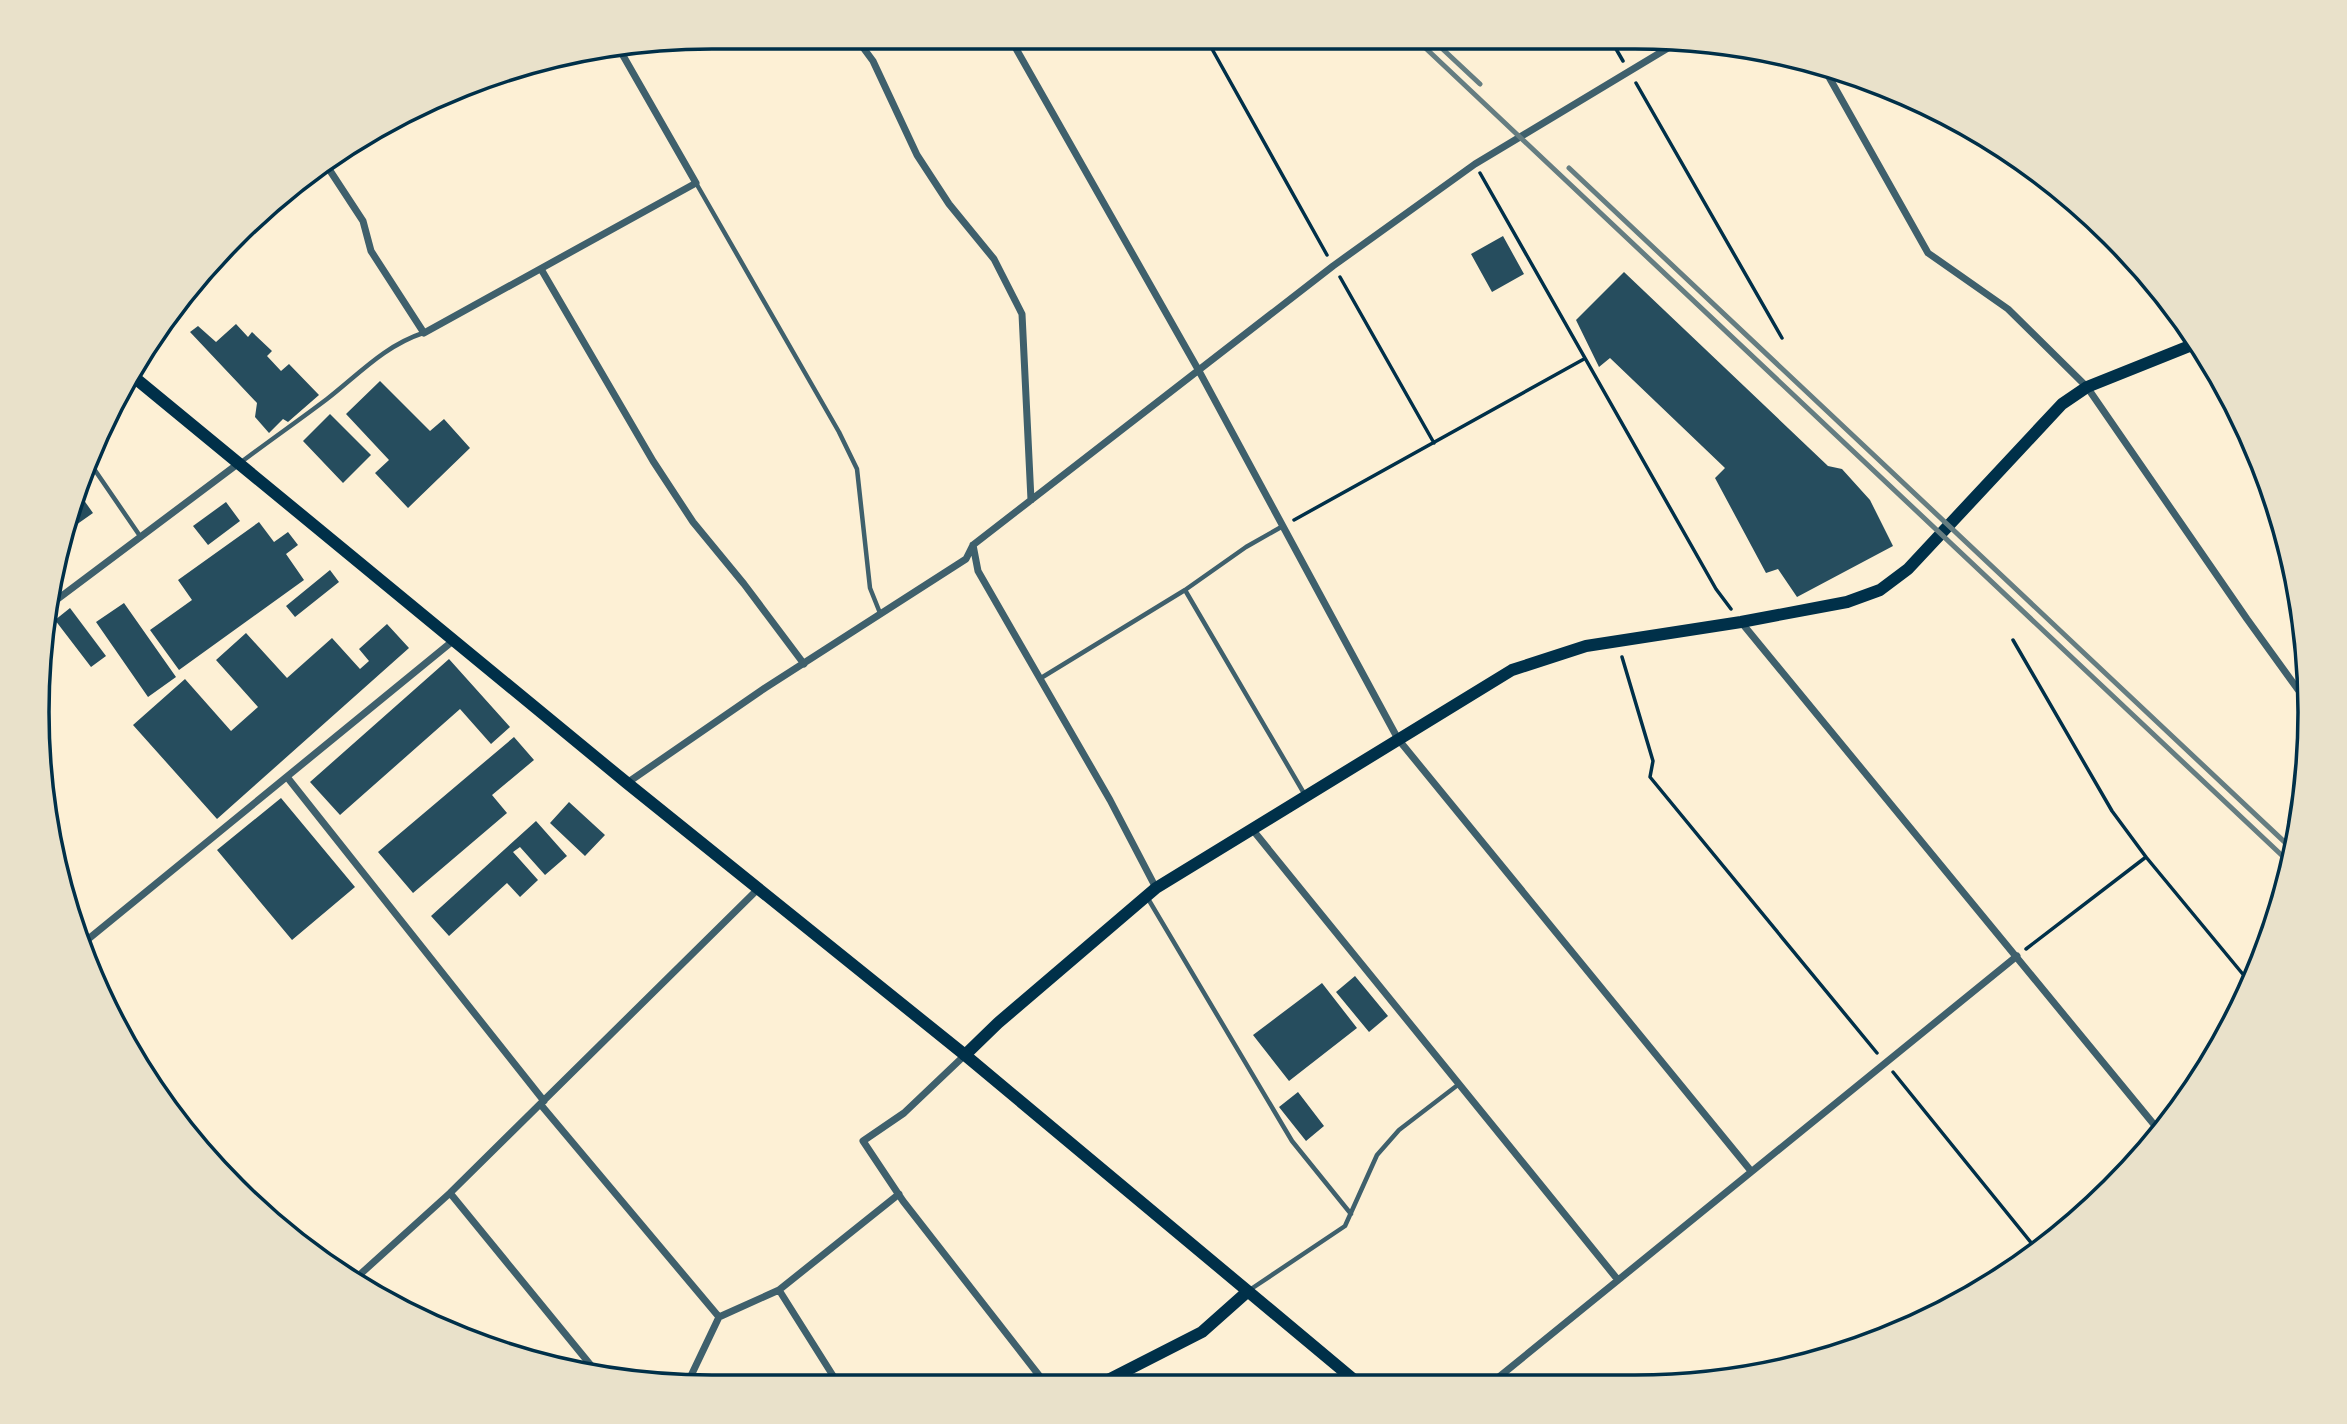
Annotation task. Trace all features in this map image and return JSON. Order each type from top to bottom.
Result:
[{"type":"main road","points":[[965,1055],[998,1023],[1151,892],[1512,670],[1586,646],[1741,622],[1847,602],[1880,590],[1908,569],[2062,404],[2087,387],[2188,347]]},
{"type":"main road","points":[[138,380],[758,890],[965,1055],[1348,1375]]},
{"type":"main road","points":[[1118,1375],[1202,1332],[1247,1292]]},
{"type":"street","points":[[864,49],[873,61],[917,155],[949,204],[994,259],[1022,314],[1031,500]]},
{"type":"street","points":[[1016,49],[1199,371],[1398,739],[1751,1171]]},
{"type":"street","points":[[627,783],[966,559],[973,545],[1333,266],[1475,164],[1664,50]]},
{"type":"street","points":[[330,171],[363,221],[371,251],[424,333],[696,183],[623,55]]},
{"type":"street","points":[[1830,79],[1928,253],[2008,309],[2087,387],[2297,689]]},
{"type":"street","points":[[541,269],[653,461],[693,523],[744,584],[804,664]]},
{"type":"street","points":[[60,597],[239,463]]},
{"type":"street","points":[[973,545],[978,570],[1110,800],[1151,892]]},
{"type":"street","points":[[1741,622],[2154,1124]]},
{"type":"street","points":[[89,939],[454,640]]},
{"type":"street","points":[[287,777],[542,1103],[719,1317]]},
{"type":"street","points":[[1252,829],[1618,1280]]},
{"type":"street","points":[[361,1274],[450,1193],[758,890]]},
{"type":"street","points":[[1501,1375],[2017,956]]},
{"type":"street","points":[[965,1055],[904,1113],[863,1141],[899,1194],[1039,1375]]},
{"type":"street","points":[[450,1193],[588,1363]]},
{"type":"street","points":[[692,1375],[719,1317],[779,1290],[899,1194]]},
{"type":"street","points":[[779,1290],[832,1375]]},
{"type":"lane","points":[[696,183],[839,432],[857,469],[870,588],[881,614]]},
{"type":"lane","points":[[239,463],[329,398],[358,371],[405,339],[424,333]]},
{"type":"lane","points":[[95,470],[140,536]]},
{"type":"lane","points":[[1041,678],[1283,526]]},
{"type":"lane","points":[[1185,590],[1306,796]]},
{"type":"lane","points":[[1151,892],[1292,1141],[1351,1214]]},
{"type":"lane","points":[[1247,1292],[1345,1226],[1377,1155],[1399,1130],[1459,1084]]},
{"type":"path","points":[[1212,49],[1434,443]]},
{"type":"path","points":[[1616,49],[1782,338]]},
{"type":"path","points":[[1475,164],[1716,589],[1741,622]]},
{"type":"path","points":[[1283,526],[1585,359]]},
{"type":"path","points":[[2013,640],[2112,811],[2244,975]]},
{"type":"path","points":[[1618,642],[1653,761],[1650,777],[2032,1243]]},
{"type":"path","points":[[2017,956],[2146,856]]},
{"type":"building","points":[[1503,236],[1524,274],[1492,292],[1471,254]]},
{"type":"building","points":[[1624,272],[1828,466],[1842,469],[1870,500],[1893,546],[1797,597],[1778,569],[1766,573],[1715,478],[1725,468],[1610,358],[1599,367],[1576,320]]},
{"type":"building","points":[[236,324],[248,337],[252,332],[272,351],[267,356],[281,371],[289,364],[319,395],[288,422],[283,419],[269,433],[255,417],[257,403],[190,332],[198,326],[216,342]]},
{"type":"building","points":[[380,381],[430,431],[444,419],[470,448],[408,508],[375,473],[389,460],[346,414]]},
{"type":"building","points":[[330,414],[371,455],[343,483],[303,441]]},
{"type":"building","points":[[84,500],[93,513],[77,525]]},
{"type":"building","points":[[226,502],[240,521],[208,545],[193,526]]},
{"type":"building","points":[[259,522],[274,542],[288,532],[298,545],[286,554],[304,580],[179,670],[150,630],[192,600],[178,580]]},
{"type":"building","points":[[330,570],[339,582],[295,617],[286,606]]},
{"type":"building","points":[[124,603],[176,677],[148,697],[96,622]]},
{"type":"building","points":[[70,608],[106,656],[91,667],[56,619]]},
{"type":"building","points":[[387,624],[409,648],[217,819],[133,725],[185,679],[231,731],[258,707],[216,660],[246,633],[287,678],[332,638],[360,669],[369,661],[359,649]]},
{"type":"building","points":[[449,659],[510,727],[491,744],[460,709],[340,815],[310,782]]},
{"type":"building","points":[[514,737],[534,760],[492,795],[507,813],[413,893],[378,852]]},
{"type":"building","points":[[281,798],[355,887],[292,940],[217,850]]},
{"type":"building","points":[[569,802],[605,835],[585,856],[550,823]]},
{"type":"building","points":[[536,821],[567,856],[545,875],[520,847],[513,852],[538,880],[520,897],[507,883],[449,936],[431,916]]},
{"type":"building","points":[[1355,976],[1388,1016],[1369,1032],[1336,992]]},
{"type":"building","points":[[1322,983],[1357,1028],[1289,1081],[1253,1035]]},
{"type":"building","points":[[1298,1092],[1324,1126],[1306,1141],[1279,1107]]},
{"type":"railway","points":[[1426,49],[2282,855]]},
{"type":"railway","points":[[1443,49],[1480,84]]},
{"type":"railway","points":[[1569,168],[2285,842]]}]
